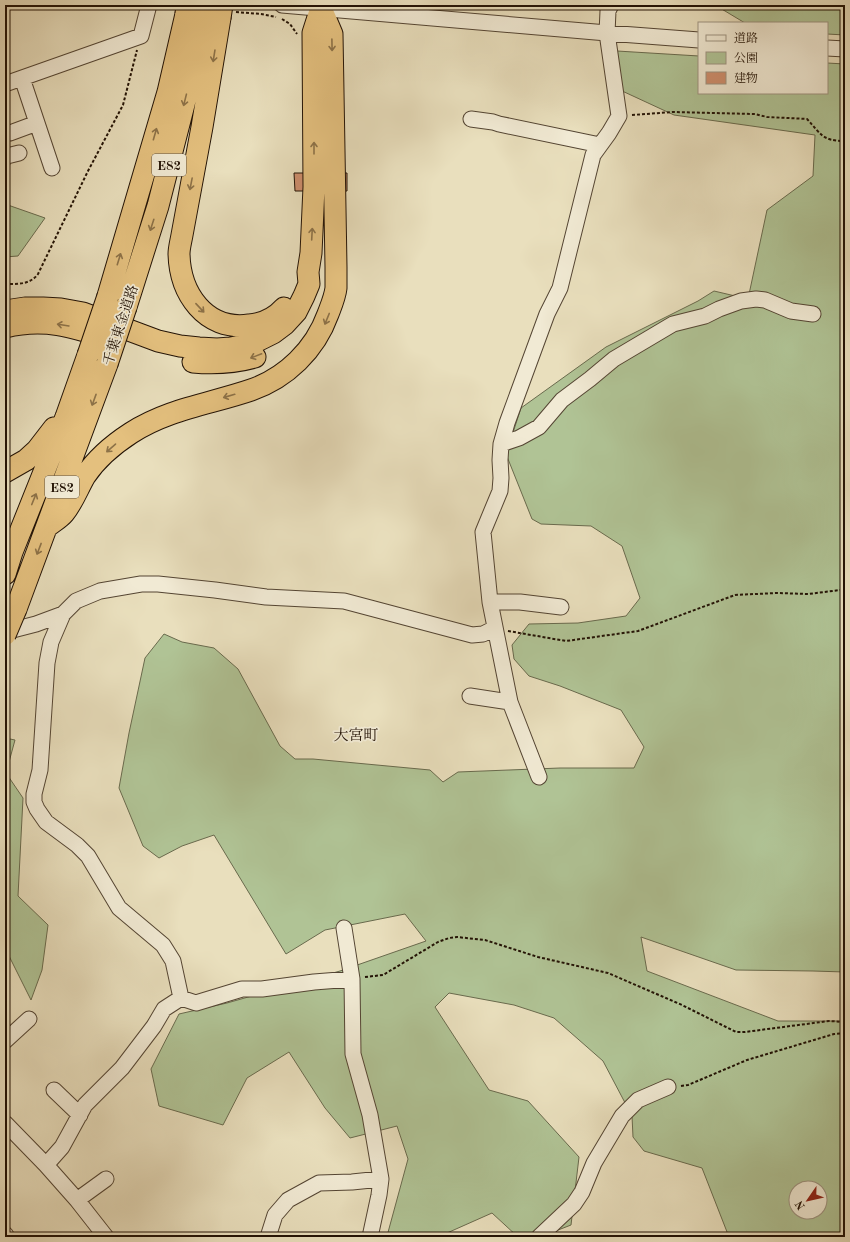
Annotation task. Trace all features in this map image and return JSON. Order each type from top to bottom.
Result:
[{"type":"highway","points":[[48,526],[64,513],[86,476],[98,460],[113,446],[132,432],[168,414],[252,390],[270,381],[297,362],[311,347],[325,324],[336,289],[336,267],[332,34],[322,8]]},
{"type":"highway","points":[[5,311],[25,308],[61,309],[83,313],[158,340],[180,346],[217,349],[246,345],[273,333],[285,324],[296,312],[309,284],[308,272],[311,254],[314,187],[313,33],[322,8]]},
{"type":"highway","points":[[204,11],[179,253],[181,271],[186,288],[194,302],[204,313],[218,322],[232,326],[243,326],[268,320],[280,312],[289,303],[308,272]]},
{"type":"highway","name":"千葉東金道路","points":[[5,574],[12,552],[66,417],[108,296],[168,92],[204,11]]},
{"type":"highway","name":"千葉東金道路","points":[[5,635],[48,526],[107,364],[126,307],[158,206],[189,85],[204,11]]},
{"type":"highway","points":[[5,327],[34,322],[52,324],[72,327],[166,357],[225,364],[242,361],[273,349],[297,330],[308,318],[336,267]]},
{"type":"highway","points":[[5,472],[26,460],[37,450],[52,429],[66,417]]},
{"type":"street","points":[[5,84],[141,36],[150,5]]},
{"type":"street","points":[[282,5],[698,40]]},
{"type":"street","points":[[539,777],[510,702],[490,602],[483,532],[500,491],[501,444],[507,423],[547,314],[560,288],[593,155],[618,116],[607,33],[608,11],[611,5]]},
{"type":"street","points":[[828,48],[845,50]]},
{"type":"street","points":[[22,78],[52,168]]},
{"type":"street","points":[[471,119],[493,122],[600,145]]},
{"type":"street","points":[[10,133],[37,123]]},
{"type":"street","points":[[5,158],[19,153]]},
{"type":"street","points":[[501,444],[519,438],[539,427],[562,400],[614,359],[673,324],[705,316],[741,301],[756,299],[765,300],[791,311],[813,314]]},
{"type":"street","points":[[181,998],[173,961],[163,945],[119,908],[88,856],[77,845],[46,822],[37,810],[34,802],[34,794],[40,770],[47,663],[51,642],[63,614],[76,601],[100,592],[141,584],[158,584],[266,597],[344,601],[472,635],[483,634],[495,628]]},
{"type":"street","points":[[490,602],[520,602],[561,607]]},
{"type":"street","points":[[5,632],[36,624],[63,614]]},
{"type":"street","points":[[470,696],[510,702]]},
{"type":"street","points":[[344,928],[352,979],[354,1054],[370,1114],[381,1179],[380,1195],[370,1237]]},
{"type":"street","points":[[181,998],[196,1003],[242,989],[262,989],[314,982],[352,979]]},
{"type":"street","points":[[46,1165],[62,1147],[85,1105],[122,1068],[154,1026],[164,1009],[181,998]]},
{"type":"street","points":[[5,1041],[29,1019]]},
{"type":"street","points":[[538,1237],[574,1204],[582,1192],[594,1164],[622,1116],[638,1100],[668,1087]]},
{"type":"street","points":[[54,1090],[80,1115]]},
{"type":"street","points":[[5,1122],[77,1200],[106,1237]]},
{"type":"street","points":[[77,1200],[106,1179]]},
{"type":"street","points":[[268,1237],[275,1216],[288,1200],[318,1183],[381,1179]]},
{"type":"path","points":[[5,284],[23,284],[35,278],[38,274],[88,171],[123,105],[141,36]]},
{"type":"path","points":[[618,116],[672,112],[755,114],[767,117],[807,119],[820,135],[833,141],[845,141]]},
{"type":"path","points":[[495,628],[566,640],[638,631],[736,595],[776,593],[808,594],[840,590],[845,591]]},
{"type":"path","points":[[352,979],[383,975],[438,942],[457,937],[486,940],[538,957],[608,974],[682,1005],[736,1032],[829,1021],[845,1022]]},
{"type":"path","points":[[668,1087],[688,1085],[747,1060],[834,1034],[845,1033]]},
{"type":"green space","points":[[715,5],[845,5],[845,35],[828,34],[828,22],[743,22]]},
{"type":"green space","points":[[617,51],[698,56],[698,94],[828,94],[828,63],[845,64],[845,972],[736,970],[641,937],[647,971],[778,1021],[845,1021],[845,1237],[729,1237],[702,1168],[644,1151],[633,1137],[632,1116],[603,1061],[554,1018],[514,1005],[449,993],[435,1007],[489,1090],[528,1101],[579,1157],[571,1225],[540,1237],[518,1237],[492,1213],[438,1237],[388,1237],[387,1236],[408,1159],[397,1126],[350,1138],[325,1108],[289,1052],[247,1078],[223,1125],[159,1106],[151,1069],[179,1014],[227,1003],[340,971],[426,941],[405,914],[325,930],[286,954],[214,835],[182,846],[159,858],[143,846],[119,788],[145,658],[164,634],[182,642],[214,648],[238,669],[280,746],[295,759],[313,759],[430,770],[443,782],[458,772],[560,768],[634,768],[644,747],[621,710],[560,686],[529,676],[514,659],[512,645],[529,624],[578,623],[626,616],[640,598],[622,546],[591,526],[541,524],[532,519],[506,454],[521,408],[606,347],[698,301],[714,291],[748,299],[767,210],[813,176],[815,135],[674,115],[620,90]]},
{"type":"green space","points":[[5,204],[45,218],[18,256],[5,257]]},
{"type":"green space","points":[[5,738],[15,740],[6,773],[23,798],[18,896],[48,925],[42,970],[31,1000],[5,948]]},
{"type":"building","points":[[294,173],[347,173],[347,191],[295,191]]},
{"type":"district","name":"大宮町","points":[[356,735]]}]
